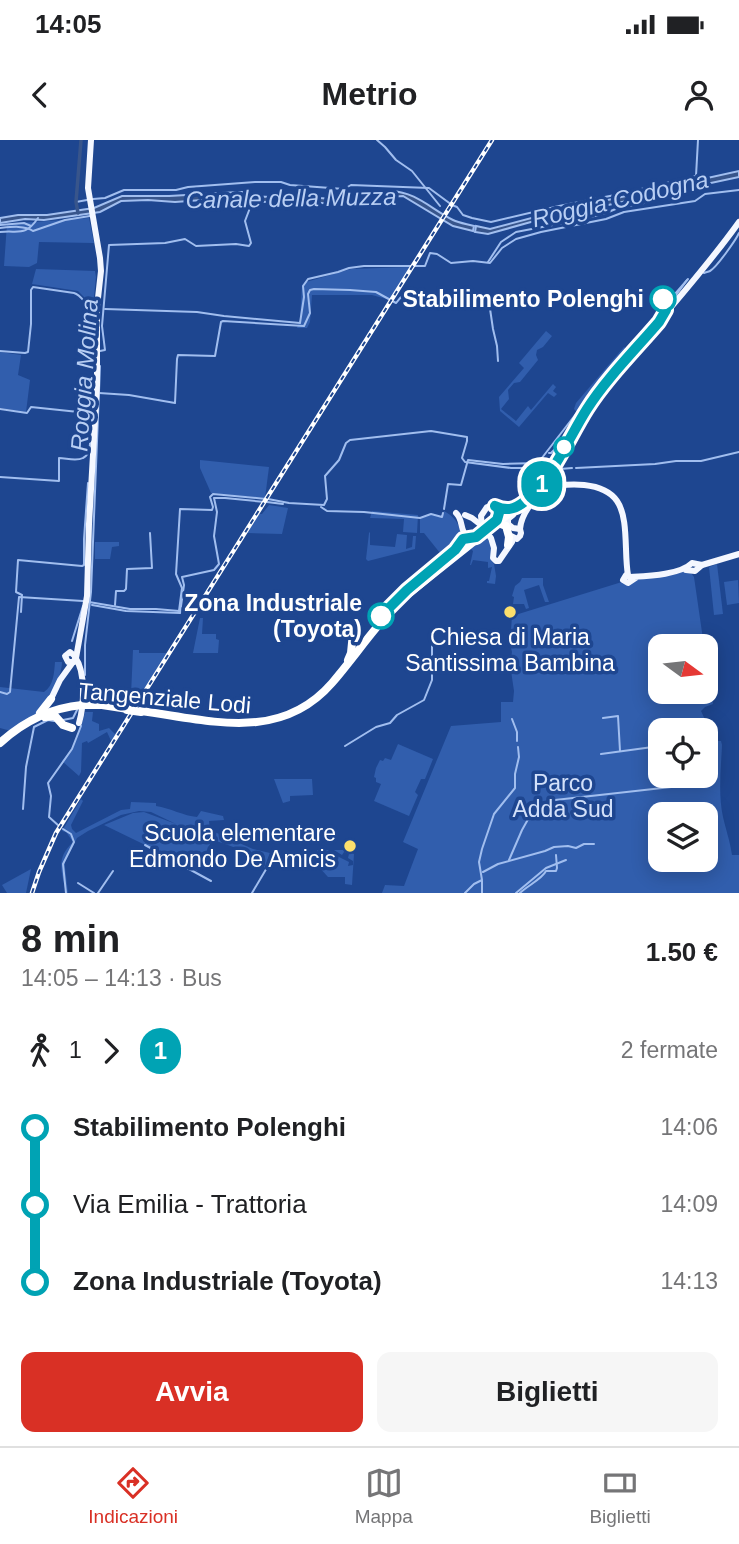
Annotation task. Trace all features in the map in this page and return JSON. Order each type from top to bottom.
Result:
[{"type":"highway","name":"Tangenziale Lodi","points":[[0,744],[38,718],[81,706],[127,709],[242,725],[271,723],[295,714],[327,692],[404,600],[490,531],[522,510]]},
{"type":"highway","points":[[335,680],[350,658],[356,631],[366,634],[370,632],[413,589],[522,510]]},
{"type":"highway","points":[[490,531],[506,525],[514,532]]},
{"type":"highway","points":[[490,531],[506,526],[509,530],[508,545]]},
{"type":"highway","points":[[445,564],[468,539]]},
{"type":"highway","points":[[141,711],[218,721],[229,713],[230,718],[240,723],[267,722],[291,714],[317,698],[335,680],[393,609]]},
{"type":"highway","points":[[51,699],[51,708],[81,706]]},
{"type":"highway","points":[[0,744],[41,712],[51,699]]},
{"type":"highway","points":[[60,721],[63,712],[81,706]]},
{"type":"highway","points":[[26,722],[62,708]]},
{"type":"highway","points":[[38,718],[52,715],[63,725],[75,725],[74,737]]},
{"type":"main road","points":[[60,680],[75,660],[87,599],[96,398],[97,307],[101,271],[89,199],[92,140]]},
{"type":"main road","name":"Tangenziale Lodi","points":[[522,510],[539,488],[593,401],[701,272],[739,222]]},
{"type":"main road","points":[[514,532],[508,519],[551,489],[592,485],[615,498],[621,510],[626,564],[630,577],[694,567],[739,554]]},
{"type":"main road","points":[[490,531],[465,515],[478,513],[488,506],[522,510]]},
{"type":"main road","points":[[456,513],[463,517],[463,532],[468,539],[498,518],[499,511],[495,506]]},
{"type":"main road","points":[[484,509],[481,516],[490,531],[498,555]]},
{"type":"main road","points":[[498,555],[520,524],[522,510]]},
{"type":"main road","points":[[498,555],[508,545],[514,532]]},
{"type":"main road","points":[[51,699],[60,680],[66,656],[80,634]]},
{"type":"main road","points":[[66,656],[72,652],[83,694],[75,725]]},
{"type":"green space","points":[[89,218],[94,243],[39,242],[37,263],[29,267],[4,266],[7,224]]},
{"type":"green space","points":[[410,267],[390,300],[372,295],[312,295],[310,322],[307,328],[297,328],[302,285],[306,282],[351,269]]},
{"type":"green space","points":[[36,269],[95,271],[93,306],[78,291],[32,284]]},
{"type":"green space","points":[[546,331],[552,336],[537,350],[538,360],[520,382],[514,383],[508,390],[509,399],[501,409],[516,421],[528,406],[531,410],[553,384],[556,387],[553,391],[557,394],[554,397],[548,393],[519,427],[500,411],[499,397],[524,368],[519,363]]},
{"type":"green space","points":[[624,347],[628,350],[577,412],[574,409],[576,403]]},
{"type":"green space","points":[[0,352],[21,355],[18,375],[30,380],[26,412],[0,408]]},
{"type":"green space","points":[[200,460],[269,467],[265,498],[211,493],[200,468]]},
{"type":"green space","points":[[269,505],[288,508],[282,534],[247,533],[259,514]]},
{"type":"green space","points":[[372,511],[418,515],[417,533],[403,532],[404,519],[370,518]]},
{"type":"green space","points":[[444,511],[457,523],[460,538],[455,549],[455,542],[440,553],[424,533],[420,533],[420,519],[430,515],[442,517]]},
{"type":"green space","points":[[370,532],[370,545],[395,547],[397,534],[407,535],[406,549],[412,547],[413,536],[416,536],[415,549],[368,561],[366,559]]},
{"type":"green space","points":[[486,536],[491,545],[495,584],[487,583],[492,567],[488,568],[488,562],[473,560],[470,565],[473,551],[471,549],[436,576]]},
{"type":"green space","points":[[95,542],[119,542],[119,546],[112,547],[110,559],[95,559]]},
{"type":"green space","points":[[717,564],[723,614],[714,615],[709,567]]},
{"type":"green space","name":"Parco Adda Sud","points":[[685,571],[691,573],[694,577],[702,634],[648,634],[648,704],[713,704],[701,711],[704,718],[648,718],[648,788],[718,788],[718,741],[721,741],[721,808],[732,855],[739,855],[739,893],[382,893],[385,885],[404,886],[418,849],[403,842],[451,726],[501,722],[501,702],[513,702],[510,664],[512,616],[638,577]]},
{"type":"green space","points":[[522,578],[543,578],[549,602],[545,602],[539,585],[524,590],[529,608],[526,609],[524,604],[513,604],[515,586]]},
{"type":"green space","points":[[738,580],[739,603],[727,605],[724,582]]},
{"type":"green space","points":[[200,618],[203,618],[202,634],[216,634],[216,639],[219,640],[218,653],[193,653]]},
{"type":"green space","points":[[133,650],[139,650],[139,653],[167,653],[141,697],[131,695]]},
{"type":"green space","points":[[55,662],[62,662],[60,674],[43,709],[11,731],[0,728],[0,687],[44,692],[52,682]]},
{"type":"green space","points":[[85,712],[93,712],[92,721],[99,724],[99,731],[109,728],[115,734],[129,716],[112,743],[107,732],[88,743],[82,743],[79,776],[62,761],[76,738]]},
{"type":"green space","points":[[398,744],[433,759],[425,779],[421,779],[415,792],[418,795],[409,816],[374,801],[381,784],[376,782],[374,777],[376,768],[380,760],[391,760]]},
{"type":"green space","points":[[274,779],[312,779],[313,795],[290,796],[290,801],[283,803]]},
{"type":"green space","points":[[81,799],[83,801],[71,825],[76,833],[121,810],[130,809],[131,802],[156,803],[156,806],[197,817],[201,811],[223,816],[224,820],[209,821],[210,830],[253,849],[270,853],[265,868],[249,854],[212,840],[197,871],[104,825],[133,813],[144,812],[176,824],[151,812],[139,811],[121,815],[77,838],[65,862],[66,893],[62,860],[73,842],[66,832],[62,831]]},
{"type":"green space","points":[[317,850],[334,853],[349,862],[348,866],[353,865],[353,861],[348,858],[349,854],[344,852],[342,855],[334,850],[345,850],[354,854],[352,885],[345,884],[345,877],[328,877],[318,865]]},
{"type":"green space","points":[[31,869],[26,893],[7,893],[2,885]]},
{"type":"water","points":[[739,171],[739,177],[538,220],[488,234],[475,232],[476,226],[490,229],[558,211]]},
{"type":"water","name":"Canale della Muzza","points":[[391,191],[408,194],[453,220],[474,226],[473,231],[453,226],[403,196],[347,205],[247,200],[251,196],[297,196],[343,200]]},
{"type":"water","points":[[244,192],[244,203],[202,200],[121,201],[100,212],[0,223],[0,218],[18,215],[47,215],[94,208],[122,196]]},
{"type":"waterway","points":[[78,213],[76,202],[81,140]]},
{"type":"waterway","points":[[377,140],[396,160],[412,171],[440,206]]},
{"type":"waterway","name":"Canale della Muzza","points":[[93,199],[105,198],[124,190],[176,190],[255,182],[344,189],[351,185],[429,188],[457,207],[463,215],[491,222],[696,176],[698,140]]},
{"type":"waterway","name":"Roggia Codogna","points":[[105,309],[197,312],[300,323],[303,286],[308,279],[364,266],[425,266],[430,253],[437,254],[451,263],[490,263],[502,248],[516,239],[606,219],[624,212],[695,201],[705,194],[739,190]]},
{"type":"waterway","points":[[76,202],[87,200]]},
{"type":"waterway","name":"Roggia Molina","points":[[100,351],[105,350],[102,326],[109,245],[165,243],[185,239],[196,246],[249,246],[251,243],[245,221],[253,200]]},
{"type":"waterway","points":[[488,262],[501,242],[516,232],[579,220],[644,203]]},
{"type":"waterway","points":[[0,228],[22,227],[33,231],[65,220],[90,216]]},
{"type":"waterway","points":[[0,232],[25,230],[38,218]]},
{"type":"waterway","points":[[0,225],[24,223],[31,226]]},
{"type":"waterway","points":[[704,273],[717,265],[739,233]]},
{"type":"waterway","points":[[668,302],[688,279]]},
{"type":"waterway","points":[[671,302],[687,280]]},
{"type":"waterway","name":"Roggia Codogna","points":[[0,351],[28,352],[33,287],[74,293],[93,308]]},
{"type":"waterway","name":"Roggia Codogna","points":[[99,393],[175,403],[178,355],[215,356],[223,321],[304,326],[310,313],[308,294],[314,289],[376,292],[396,303],[404,295],[410,294],[488,303]]},
{"type":"waterway","points":[[489,302],[498,361]]},
{"type":"waterway","points":[[444,509],[448,484],[461,485],[468,460],[503,464],[538,463],[656,317]]},
{"type":"waterway","name":"Roggia Molina","points":[[85,675],[100,366]]},
{"type":"waterway","points":[[549,453],[601,387]]},
{"type":"waterway","points":[[0,409],[27,413],[31,407],[88,413],[90,394],[94,392]]},
{"type":"waterway","points":[[0,477],[59,481],[59,458],[74,460],[87,455],[90,437],[87,413]]},
{"type":"waterway","points":[[268,499],[324,505],[327,499],[325,476],[339,460],[350,440],[431,431],[467,437],[462,458],[465,462],[511,468],[548,468]]},
{"type":"waterway","points":[[576,468],[701,461],[739,452]]},
{"type":"waterway","points":[[560,469],[572,468]]},
{"type":"waterway","points":[[21,612],[22,595],[16,592],[18,560],[84,565],[88,483]]},
{"type":"waterway","points":[[89,602],[130,609],[179,611],[182,588],[176,574],[180,509],[212,510],[210,497],[213,494],[266,499]]},
{"type":"waterway","points":[[92,605],[126,611],[180,613],[184,585],[182,577],[214,570],[219,564],[214,536],[217,512],[214,498],[265,502]]},
{"type":"waterway","points":[[267,502],[283,504]]},
{"type":"waterway","points":[[321,507],[327,511],[420,518],[431,514],[442,517],[443,513]]},
{"type":"waterway","points":[[115,605],[116,591],[126,589],[127,569],[152,568],[150,533]]},
{"type":"waterway","points":[[0,692],[10,692],[19,597],[83,601]]},
{"type":"waterway","points":[[72,641],[83,606]]},
{"type":"waterway","points":[[345,746],[376,727],[390,723],[397,715],[424,700],[432,680],[432,630]]},
{"type":"waterway","name":"Roggia Molina","points":[[86,688],[87,698]]},
{"type":"waterway","points":[[63,720],[73,718],[77,710]]},
{"type":"waterway","points":[[603,718],[618,716],[620,751]]},
{"type":"waterway","points":[[512,719],[517,741]]},
{"type":"waterway","points":[[23,809],[26,767],[34,727],[48,720],[54,721]]},
{"type":"waterway","points":[[59,826],[49,817],[51,796],[48,783],[72,749],[81,726]]},
{"type":"waterway","points":[[465,893],[482,880],[479,862],[482,849],[494,814],[515,788],[518,747]]},
{"type":"waterway","points":[[601,754],[648,748]]},
{"type":"waterway","points":[[555,800],[662,788]]},
{"type":"waterway","points":[[509,860],[540,798]]},
{"type":"waterway","points":[[63,829],[71,834],[74,842],[63,864],[66,893]]},
{"type":"waterway","points":[[483,872],[498,864],[554,847],[576,848],[584,844],[594,844]]},
{"type":"waterway","points":[[145,845],[211,881]]},
{"type":"waterway","points":[[520,893],[546,871],[556,871],[556,855]]},
{"type":"waterway","points":[[516,893],[546,868],[566,860]]},
{"type":"waterway","points":[[252,893],[268,866]]},
{"type":"waterway","points":[[98,893],[113,871]]},
{"type":"waterway","points":[[482,881],[482,893]]},
{"type":"waterway","points":[[78,883],[94,893]]},
{"type":"railway","points":[[32,893],[56,833],[492,140]]},
{"type":"bus line","name":"1","points":[[381,616],[455,550],[463,539],[476,537],[495,522],[499,513],[495,506],[506,510],[513,509],[539,488],[589,407],[659,322],[666,310],[663,299]]},
{"type":"place","name":"Stabilimento Polenghi","points":[[663,299]]},
{"type":"place","name":"Chiesa di Maria Santissima Bambina","points":[[510,612]]},
{"type":"place","name":"Zona Industriale (Toyota)","points":[[381,616]]},
{"type":"place","name":"Scuola elementare Edmondo De Amicis","points":[[350,846]]}]
